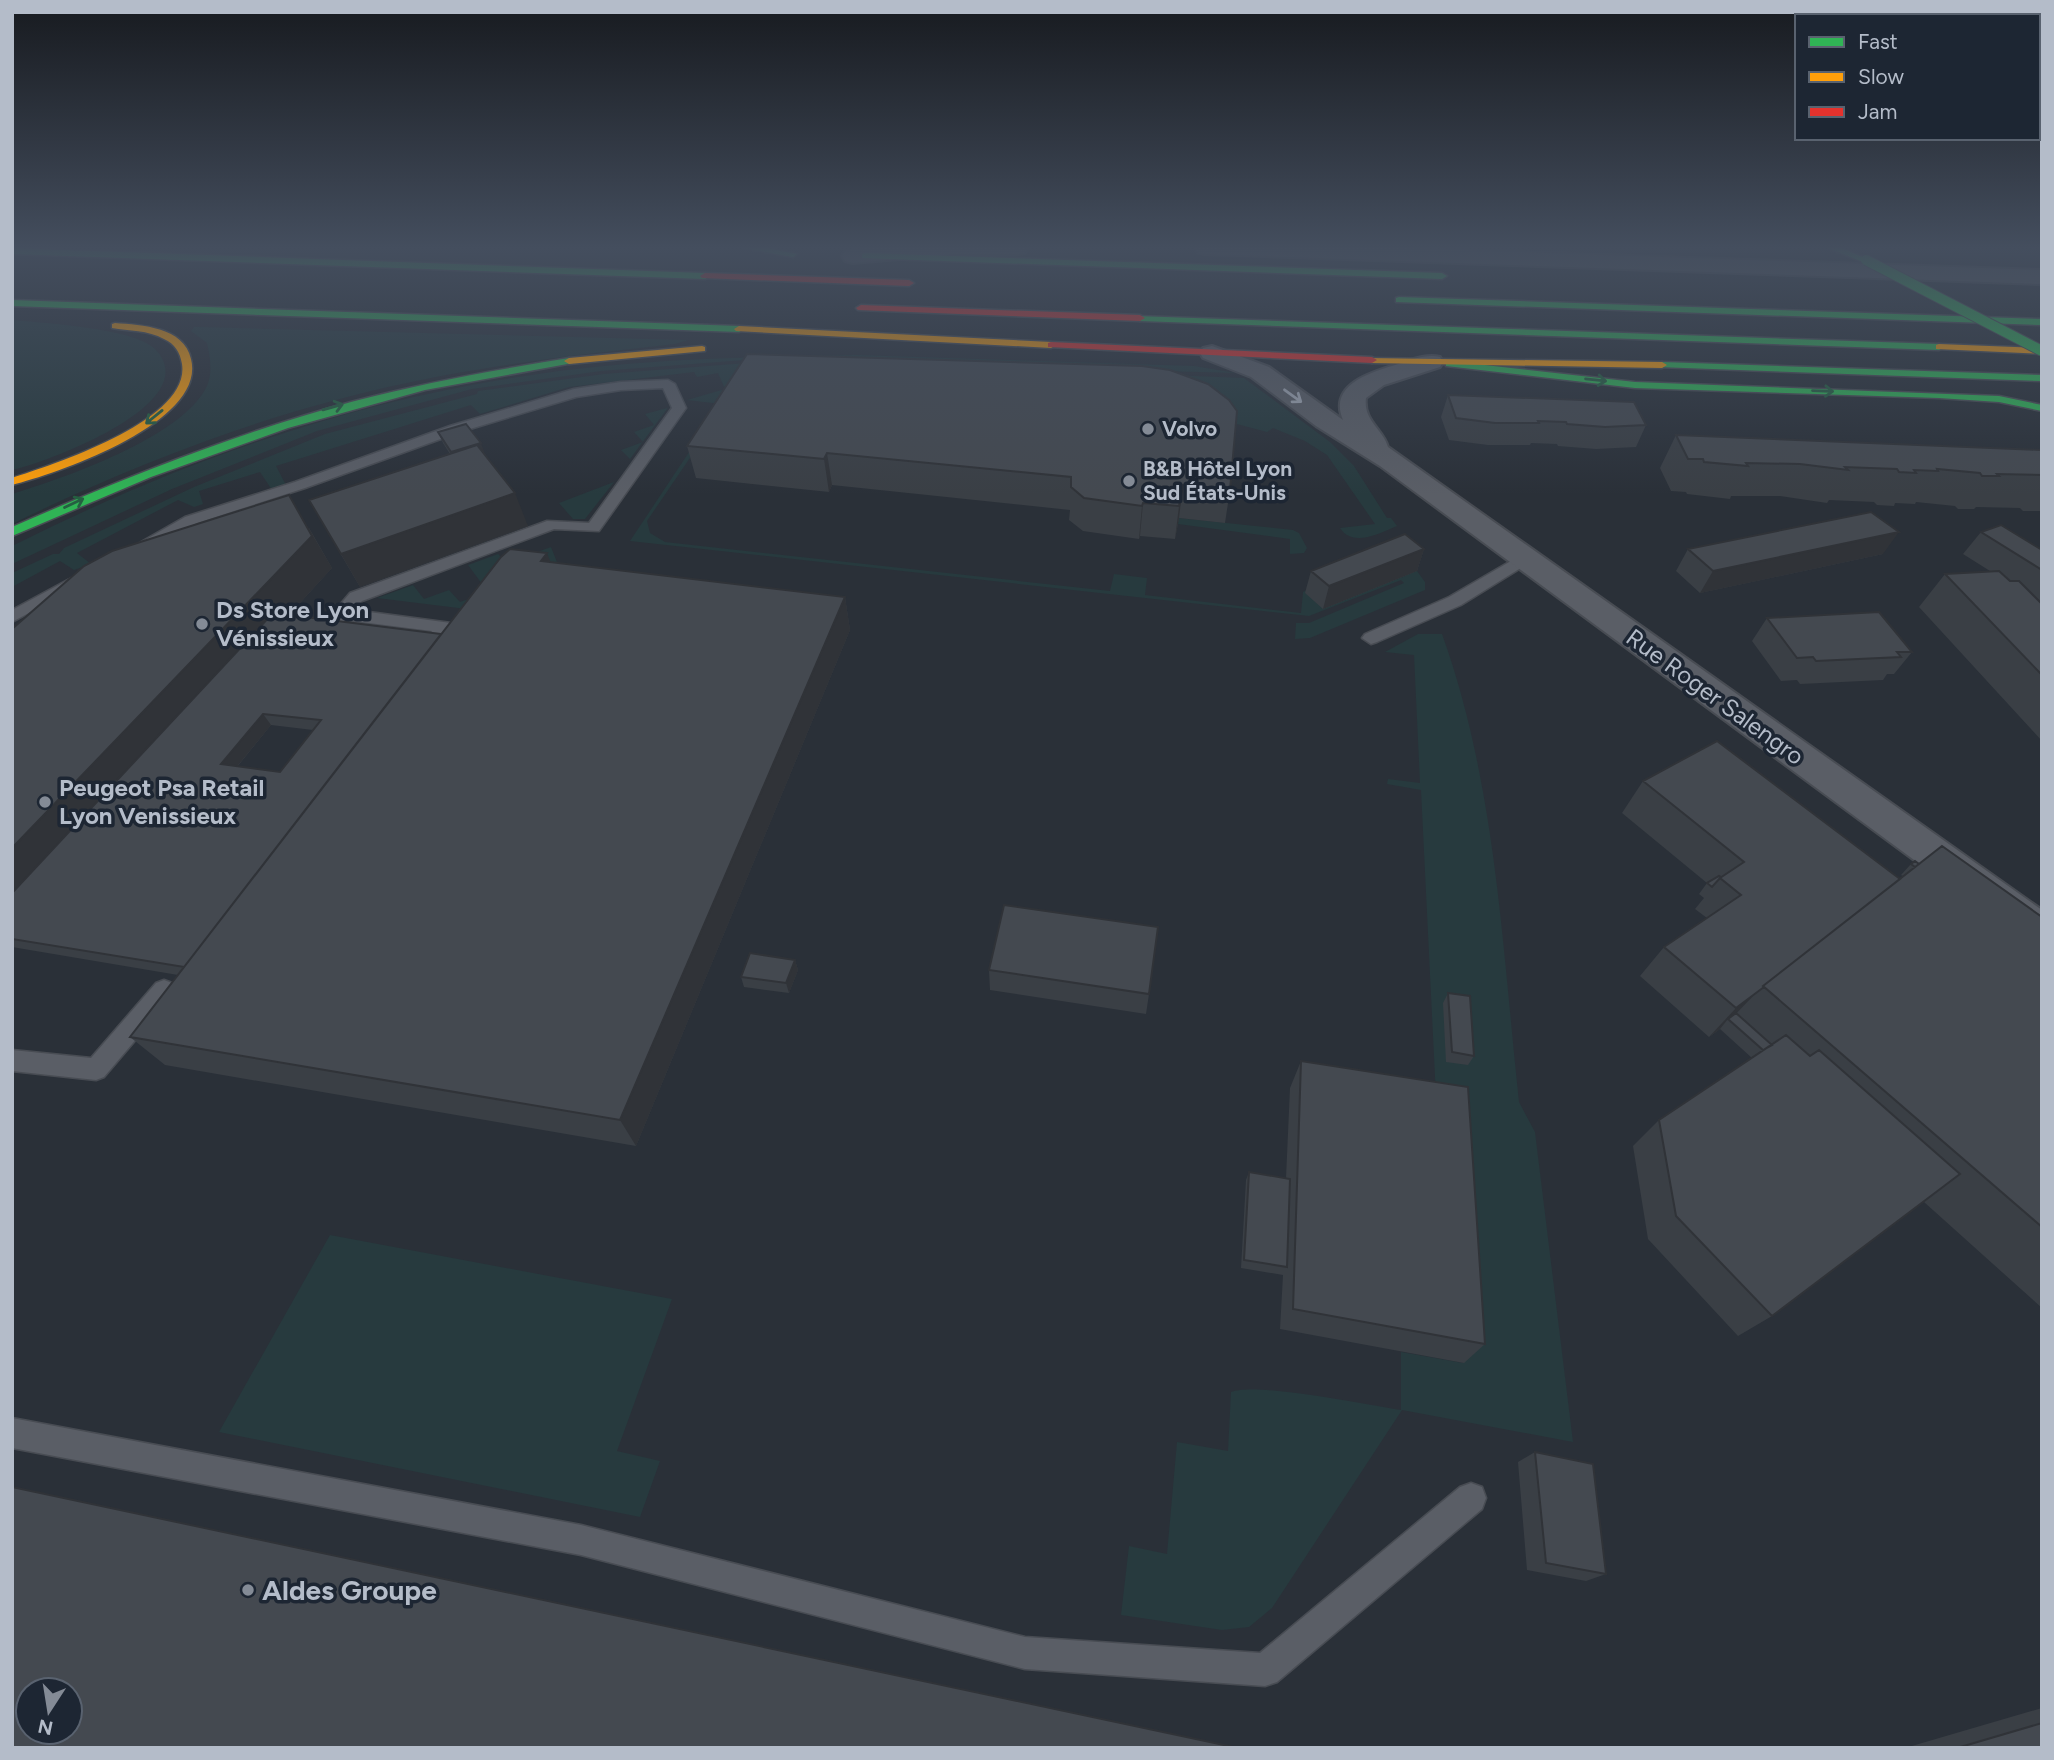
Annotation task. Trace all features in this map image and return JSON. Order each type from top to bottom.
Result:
[{"type":"main road","points":[[12,482],[44,473],[119,441],[152,420],[182,389],[187,376],[188,361],[183,349],[169,337],[148,330]]},
{"type":"main road","points":[[762,330],[1431,362],[1662,365],[2042,378]]},
{"type":"main road","points":[[1473,330],[2042,351]]},
{"type":"main road","points":[[2003,330],[2042,351]]},
{"type":"main road","points":[[772,347],[1101,348]]},
{"type":"main road","points":[[12,532],[125,479],[178,458],[348,403],[409,388],[527,366],[717,349]]},
{"type":"main road","points":[[1431,362],[1635,385],[1999,399],[2042,408]]},
{"type":"street","name":"Rue Roger Salengro","points":[[1212,353],[1259,372],[1325,420],[1390,460],[1523,559],[2042,932]]},
{"type":"street","name":"Rue Roger Salengro","points":[[1390,460],[1358,429],[1349,404],[1354,393],[1365,386],[1431,362]]},
{"type":"lane","points":[[123,556],[191,520],[304,490],[455,429],[574,393],[621,386],[668,384],[679,408],[593,528],[553,524],[356,597],[335,620],[445,627],[433,640]]},
{"type":"lane","points":[[1371,638],[1455,601],[1523,559]]},
{"type":"lane","points":[[12,617],[89,574]]},
{"type":"lane","points":[[12,1060],[96,1069],[164,990]]},
{"type":"lane","points":[[12,1433],[581,1540],[1025,1653],[1265,1670],[1471,1498]]},
{"type":"green space","points":[[12,330],[102,330],[143,341],[154,348],[165,368],[160,389],[143,408],[117,427],[87,443],[12,470]]},
{"type":"green space","points":[[313,330],[688,340],[675,344],[474,370],[355,395],[267,420],[180,450],[95,485],[12,524],[12,494],[61,478],[120,453],[174,422],[194,405],[209,381],[210,359],[207,343],[191,331]]},
{"type":"green space","points":[[856,355],[1194,366],[1236,373],[745,360],[601,371],[472,389],[317,431],[172,489],[12,564],[12,546],[148,483],[286,432],[427,394],[501,380],[611,365],[751,357]]},
{"type":"green space","points":[[747,363],[936,366],[1244,378],[1330,442],[1354,466],[1387,518],[1391,518],[1397,526],[1367,537],[1345,534],[1340,528],[1375,524],[1327,455],[1305,441],[1273,428],[1267,432],[1233,423],[743,380],[647,521],[650,533],[665,542],[1110,591],[1114,574],[1147,578],[1145,595],[1301,613],[1303,592],[1317,584],[1417,571],[1425,582],[1425,590],[1310,638],[1295,639],[1296,623],[1309,623],[1404,583],[1401,580],[1309,616],[630,541],[721,404],[687,400],[725,389],[718,373],[697,377],[694,372],[569,387],[480,414],[471,405],[276,466],[286,485],[272,490],[260,472],[199,491],[203,504],[194,507],[178,500],[77,553],[91,564],[74,570],[60,561],[12,587],[12,573],[53,554],[59,554],[64,548],[194,487],[325,434],[477,394],[478,391],[604,374]]},
{"type":"green space","points":[[667,408],[667,409],[643,442],[634,432],[654,425],[645,414]]},
{"type":"green space","points":[[642,442],[630,459],[621,450]]},
{"type":"green space","points":[[614,482],[585,519],[573,519],[559,503]]},
{"type":"green space","points":[[1179,518],[1293,530],[1299,533],[1307,548],[1304,553],[1290,554],[1290,539],[1178,524]]},
{"type":"green space","points":[[551,547],[557,562],[550,572],[499,613],[377,598],[413,585],[424,599],[449,590],[460,602],[488,592],[468,565],[498,554],[507,563]]},
{"type":"green space","points":[[1418,634],[1442,634],[1460,691],[1486,807],[1519,1102],[1535,1132],[1573,1442],[1402,1410],[1272,1608],[1249,1627],[1222,1630],[1121,1615],[1129,1546],[1167,1554],[1177,1442],[1228,1451],[1231,1392],[1288,1392],[1401,1410],[1401,1352],[1463,1363],[1436,1097],[1421,790],[1387,784],[1388,779],[1420,783],[1414,655],[1385,652]]},
{"type":"green space","points":[[330,1235],[672,1299],[617,1451],[660,1461],[640,1517],[219,1432]]},
{"type":"building","points":[[747,354],[1142,366],[1170,370],[1208,384],[1229,400],[1237,411],[1230,490],[1183,485],[1179,506],[1143,503],[1142,506],[1084,498],[1071,487],[1071,477],[827,453],[824,459],[687,446]]},
{"type":"building","points":[[1448,395],[1634,402],[1646,425],[1605,427],[1538,421],[1539,423],[1495,423],[1456,418]]},
{"type":"building","points":[[466,424],[481,443],[451,452],[438,432]]},
{"type":"building","points":[[1676,435],[2042,450],[2042,475],[1982,476],[1980,473],[1937,469],[1938,471],[1914,470],[1916,473],[1899,472],[1897,469],[1845,467],[1848,470],[1800,464],[1746,463],[1748,466],[1704,462],[1703,459],[1688,459]]},
{"type":"building","points":[[477,445],[515,493],[341,554],[309,500]]},
{"type":"building","points":[[289,495],[312,536],[12,848],[12,629],[84,566],[112,551]]},
{"type":"building","points":[[1871,512],[1899,532],[1713,571],[1688,549]]},
{"type":"building","points":[[2001,525],[2042,550],[2042,570],[1981,532]]},
{"type":"building","points":[[1405,534],[1424,549],[1329,586],[1311,571]]},
{"type":"building","points":[[510,549],[547,553],[541,561],[845,597],[620,1120],[130,1037],[501,557]]},
{"type":"building","points":[[1999,571],[2010,581],[2019,581],[2042,604],[2042,675],[1945,574]]},
{"type":"building","points":[[1879,612],[1912,652],[1897,652],[1901,657],[1816,661],[1813,657],[1797,658],[1767,618]]},
{"type":"building","points":[[273,613],[441,634],[184,967],[12,939],[12,893]],"holes":[[[263,714],[321,720],[280,772],[221,764]]]},
{"type":"building","points":[[1717,741],[1900,879],[1736,1008],[1664,947],[1741,895],[1720,878],[1744,862],[1643,781]]},
{"type":"building","points":[[1942,846],[2042,917],[2042,1227],[1763,986]]},
{"type":"building","points":[[1721,877],[1712,887],[1707,883]]},
{"type":"building","points":[[1004,905],[1158,927],[1149,994],[989,970]]},
{"type":"building","points":[[750,953],[795,960],[786,983],[741,977]]},
{"type":"building","points":[[1448,993],[1470,996],[1474,1056],[1452,1052]]},
{"type":"building","points":[[1736,1013],[1772,1045],[1763,1050],[1728,1019]]},
{"type":"building","points":[[1786,1035],[1810,1056],[1819,1050],[1960,1174],[1772,1316],[1676,1216],[1659,1120]]},
{"type":"building","points":[[1301,1061],[1468,1087],[1485,1344],[1293,1309]]},
{"type":"building","points":[[1249,1172],[1290,1179],[1287,1267],[1244,1260]]},
{"type":"building","points":[[1535,1452],[1593,1464],[1606,1574],[1546,1563]]},
{"type":"building","name":"Aldes Groupe","points":[[12,1487],[1238,1748],[12,1748]]},
{"type":"building","points":[[2042,1723],[2042,1748],[1957,1748]]},
{"type":"traffic: fast","points":[[1474,330],[1939,347]]},
{"type":"traffic: fast","points":[[2002,330],[2042,351]]},
{"type":"traffic: fast","points":[[12,532],[147,474],[284,426],[424,387],[569,361]]},
{"type":"traffic: fast","points":[[1450,364],[1635,385],[1939,395],[1999,399],[2042,408]]},
{"type":"traffic: fast","points":[[1662,365],[2042,378]]},
{"type":"traffic: slow","points":[[12,482],[112,443],[163,412],[180,395],[188,377],[184,351],[169,337],[145,330]]},
{"type":"traffic: slow","points":[[761,330],[1051,345]]},
{"type":"traffic: slow","points":[[1939,347],[2042,351]]},
{"type":"traffic: slow","points":[[569,361],[702,349]]},
{"type":"traffic: slow","points":[[1372,360],[1662,365]]},
{"type":"traffic: jam","points":[[1051,345],[1372,360]]},
{"type":"place","name":"Volvo","points":[[1148,429]]},
{"type":"place","name":"B&B Hôtel Lyon Sud États-Unis","points":[[1129,481]]},
{"type":"place","name":"Ds Store Lyon Vénissieux","points":[[202,624]]},
{"type":"place","name":"Peugeot Psa Retail Lyon Venissieux","points":[[45,802]]},
{"type":"place","name":"Aldes Groupe","points":[[248,1590]]}]
